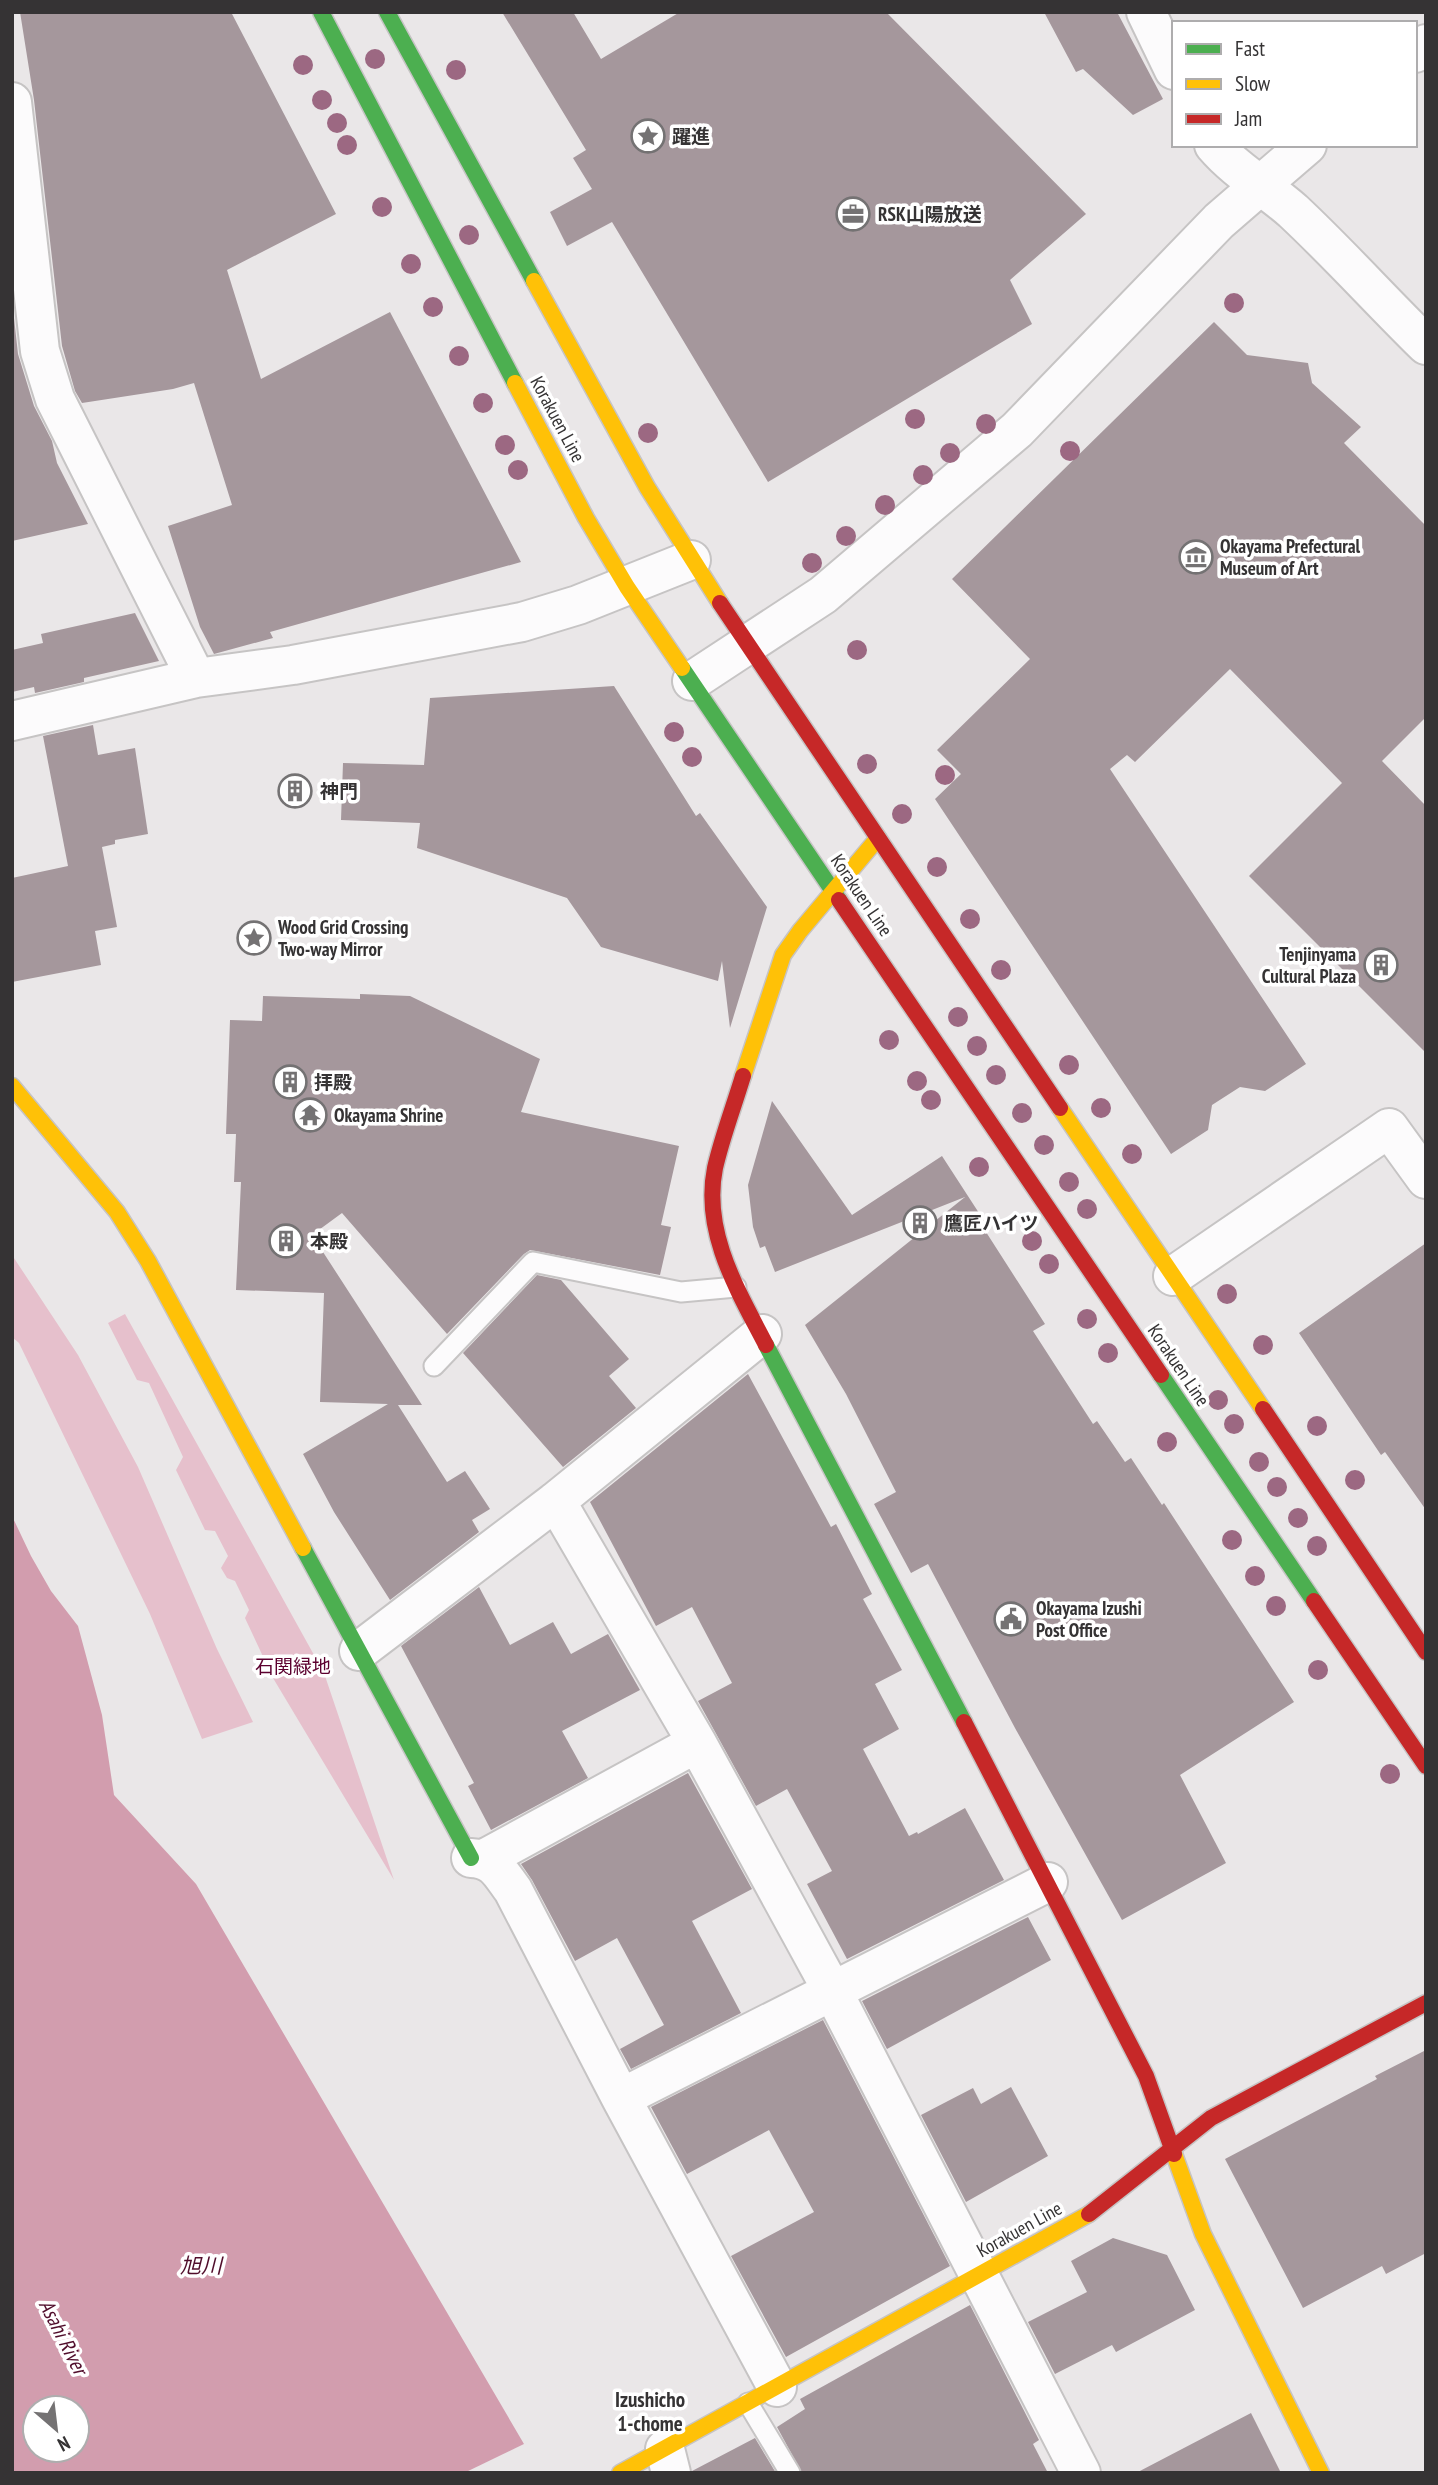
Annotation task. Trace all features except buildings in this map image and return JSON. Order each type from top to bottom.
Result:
[{"type":"main road","name":"Korakuen Line","points":[[321,12],[575,496],[627,587],[1426,1766]]},
{"type":"main road","points":[[387,12],[647,487],[691,560],[1173,1276],[1420,1630]]},
{"type":"main road","points":[[878,838],[783,955],[715,1170],[713,1210],[721,1251],[736,1287],[1048,1882],[1146,2076],[1203,2234],[1321,2473]]},
{"type":"main road","points":[[12,1086],[117,1212],[148,1261],[359,1651],[479,1858]]},
{"type":"main road","name":"Korakuen Line","points":[[620,2473],[658,2462],[762,2395],[1095,2211],[1211,2118],[1426,2003]]},
{"type":"street","points":[[1146,12],[1172,66]]},
{"type":"street","points":[[12,102],[40,351],[55,399],[197,678]]},
{"type":"street","points":[[1216,147],[1259,186],[1291,209],[1426,345]]},
{"type":"street","points":[[692,681],[822,595],[1017,430],[1219,221],[1305,147]]},
{"type":"street","points":[[12,721],[197,678],[293,666],[522,622],[627,587],[691,560]]},
{"type":"street","points":[[1173,1276],[1390,1128],[1426,1179]]},
{"type":"street","points":[[359,1651],[556,1501],[762,1334]]},
{"type":"street","points":[[556,1501],[697,1743],[833,1992],[1081,2473]]},
{"type":"street","points":[[479,1858],[697,1743]]},
{"type":"street","points":[[479,1858],[496,1867],[513,1890],[621,2098],[762,2395]]},
{"type":"street","points":[[621,2098],[1048,1882]]},
{"type":"lane","points":[[434,1366],[533,1262],[681,1292],[736,1287]]},
{"type":"lane","points":[[762,2395],[790,2473]]},
{"type":"green space","points":[[12,1255],[78,1355],[138,1467],[217,1649],[253,1722],[202,1739],[150,1614],[19,1343],[12,1337]]},
{"type":"green space","name":"石関緑地","points":[[125,1314],[324,1673],[394,1880],[273,1678],[245,1618],[249,1610],[235,1581],[227,1578],[221,1568],[228,1556],[215,1531],[205,1530],[176,1470],[183,1457],[149,1383],[137,1380],[108,1323]]},
{"type":"water","name":"旭川","points":[[12,1516],[51,1591],[78,1626],[102,1715],[114,1795],[196,1884],[541,2473],[12,2473]]},
{"type":"pier","points":[[526,2443],[544,2473],[464,2473]]},
{"type":"traffic: fast","points":[[321,12],[515,383]]},
{"type":"traffic: fast","points":[[387,12],[534,281]]},
{"type":"traffic: fast","points":[[682,668],[839,900]]},
{"type":"traffic: fast","points":[[766,1345],[964,1722]]},
{"type":"traffic: fast","points":[[1161,1375],[1314,1601]]},
{"type":"traffic: fast","points":[[303,1548],[471,1858]]},
{"type":"traffic: slow","points":[[534,281],[647,487],[720,603]]},
{"type":"traffic: slow","points":[[515,383],[586,518],[627,587],[682,668]]},
{"type":"traffic: slow","points":[[743,1076],[783,955],[878,838]]},
{"type":"traffic: slow","points":[[12,1086],[117,1212],[148,1261],[303,1548]]},
{"type":"traffic: slow","points":[[1060,1108],[1263,1409]]},
{"type":"traffic: slow","points":[[1174,2154],[1203,2234],[1321,2473]]},
{"type":"traffic: slow","points":[[620,2473],[1089,2214]]},
{"type":"traffic: jam","points":[[720,603],[1060,1108]]},
{"type":"traffic: jam","points":[[839,900],[1161,1375]]},
{"type":"traffic: jam","points":[[743,1076],[715,1168],[712,1192],[718,1238],[725,1260],[766,1345]]},
{"type":"traffic: jam","points":[[1263,1409],[1426,1652]]},
{"type":"traffic: jam","points":[[1314,1601],[1426,1766]]},
{"type":"traffic: jam","points":[[964,1722],[1146,2076],[1174,2154]]},
{"type":"traffic: jam","points":[[1089,2214],[1211,2118],[1426,2003]]},
{"type":"place","name":"躍進","points":[[648,136]]},
{"type":"place","name":"RSK山陽放送","points":[[853,214]]},
{"type":"place","name":"Okayama Prefectural Museum of Art","points":[[1196,557]]},
{"type":"place","name":"神門","points":[[295,791]]},
{"type":"place","name":"Wood Grid Crossing Two-way Mirror","points":[[254,938]]},
{"type":"place","name":"Tenjinyama Cultural Plaza","points":[[1381,965]]},
{"type":"place","name":"拝殿","points":[[290,1082]]},
{"type":"place","name":"Okayama Shrine","points":[[310,1115]]},
{"type":"place","name":"鷹匠ハイツ","points":[[920,1223]]},
{"type":"place","name":"本殿","points":[[286,1241]]},
{"type":"place","name":"Okayama Izushi Post Office","points":[[1011,1619]]},
{"type":"district","name":"Izushicho 1-chome","points":[[650,2412]]},
{"type":"water label","name":"Asahi River","points":[[63,2337]]}]
